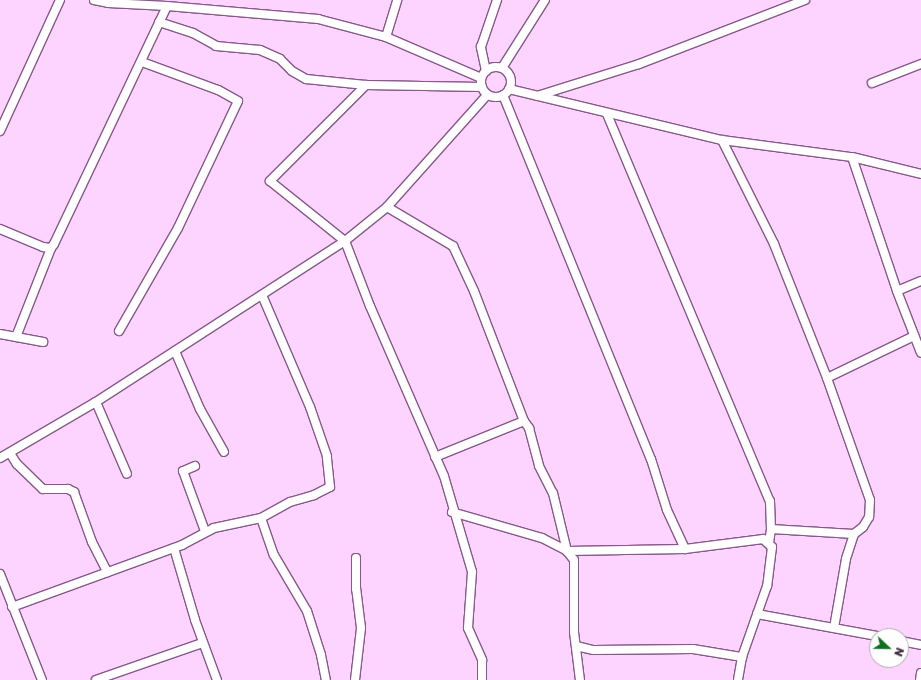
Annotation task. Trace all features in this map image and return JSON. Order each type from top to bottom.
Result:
[{"type":"street","points":[[0,131],[60,0]]},
{"type":"street","points":[[94,0],[108,4],[167,6],[318,19],[386,37],[483,79]]},
{"type":"street","points":[[386,37],[398,0]]},
{"type":"street","points":[[487,95],[483,79],[480,46],[497,0]]},
{"type":"street","points":[[502,68],[546,0]]},
{"type":"street","points":[[536,96],[639,64],[805,0]]},
{"type":"street","points":[[16,337],[51,248],[142,62],[167,6]]},
{"type":"street","points":[[159,22],[193,33],[216,46],[260,50],[280,59],[292,71],[306,79],[366,85],[483,79],[493,67],[502,68],[508,73],[511,81],[506,92],[651,459],[667,510],[684,548]]},
{"type":"street","points":[[119,332],[178,228],[238,101],[218,90],[142,62]]},
{"type":"street","points":[[872,83],[921,64]]},
{"type":"street","points":[[366,85],[270,181],[345,241],[370,306],[444,476],[452,512],[472,572],[468,628],[482,660],[482,680]]},
{"type":"street","points":[[0,458],[96,402],[345,241],[387,207],[487,95],[506,92],[536,96],[722,140],[852,157],[921,174]]},
{"type":"street","points":[[607,114],[770,501],[772,529],[769,544]]},
{"type":"street","points":[[722,140],[774,244],[827,378],[870,500],[869,517],[863,527],[854,534],[846,559],[834,628]]},
{"type":"street","points":[[852,157],[897,291],[921,353]]},
{"type":"street","points":[[387,207],[453,246],[474,291],[528,428],[539,466],[554,493],[567,550],[574,560],[574,632],[580,680]]},
{"type":"street","points":[[0,229],[31,243],[51,248]]},
{"type":"street","points":[[897,291],[921,280]]},
{"type":"street","points":[[12,607],[174,548],[205,531],[261,518],[290,502],[314,495],[330,487],[327,456],[310,406],[262,295]]},
{"type":"street","points":[[0,334],[43,342]]},
{"type":"street","points":[[827,378],[914,336]]},
{"type":"street","points":[[175,351],[200,409],[224,452]]},
{"type":"street","points":[[96,402],[127,474]]},
{"type":"street","points":[[435,457],[524,421]]},
{"type":"street","points":[[10,452],[17,464],[43,489],[68,489],[74,492],[92,542],[107,572]]},
{"type":"street","points":[[195,466],[183,471],[205,531]]},
{"type":"street","points":[[452,512],[542,538],[567,550],[684,548],[762,539],[772,547],[773,557],[767,586],[742,656],[738,680]]},
{"type":"street","points":[[261,518],[274,555],[307,610],[321,655],[326,680]]},
{"type":"street","points":[[772,529],[854,534]]},
{"type":"street","points":[[174,548],[202,643],[217,680]]},
{"type":"street","points":[[355,680],[361,628],[356,589],[356,558]]},
{"type":"street","points":[[0,574],[42,680]]},
{"type":"street","points":[[757,614],[869,635]]},
{"type":"street","points":[[96,680],[202,643]]},
{"type":"street","points":[[909,643],[921,645]]},
{"type":"street","points":[[576,646],[594,650],[693,650],[742,656]]},
{"type":"street","points":[[920,680],[921,673]]}]
